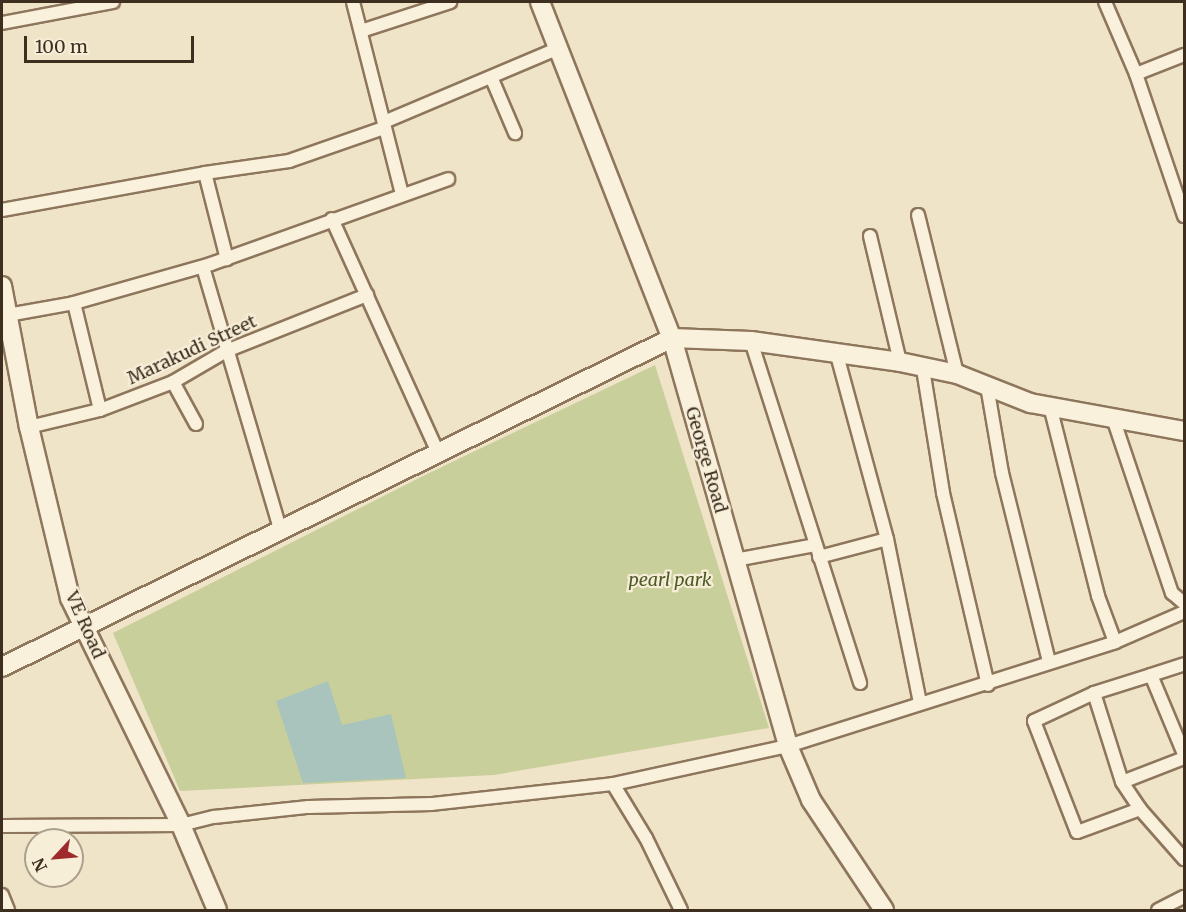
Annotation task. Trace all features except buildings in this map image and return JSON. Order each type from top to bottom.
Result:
[{"type":"main road","name":"George Road","points":[[540,2],[672,338],[788,746],[811,800],[884,910]]},
{"type":"main road","name":"VE Road","points":[[2,286],[29,427],[70,598],[181,825],[217,910]]},
{"type":"main road","points":[[2,667],[83,624],[672,338],[751,341],[837,355],[900,362],[923,369],[957,374],[1050,406],[1184,432]]},
{"type":"street","points":[[2,23],[113,2]]},
{"type":"street","points":[[353,2],[402,194]]},
{"type":"street","points":[[361,31],[450,2]]},
{"type":"street","points":[[1105,2],[1136,74],[1184,214]]},
{"type":"street","points":[[2,210],[205,173],[289,161],[384,125],[557,49]]},
{"type":"street","points":[[1136,74],[1185,55]]},
{"type":"street","points":[[492,79],[515,133]]},
{"type":"street","points":[[205,173],[227,258]]},
{"type":"street","points":[[6,315],[74,303],[203,267],[447,179]]},
{"type":"street","points":[[918,215],[957,374]]},
{"type":"street","points":[[332,219],[438,453]]},
{"type":"street","points":[[870,236],[900,362]]},
{"type":"street","points":[[203,267],[226,351],[239,382],[280,529]]},
{"type":"street","name":"Marakudi Street","points":[[29,427],[100,410],[173,382],[226,351],[367,295]]},
{"type":"street","points":[[74,303],[100,410]]},
{"type":"street","points":[[751,341],[860,683]]},
{"type":"street","points":[[837,355],[887,539],[920,702]]},
{"type":"street","points":[[923,369],[943,494],[988,685]]},
{"type":"street","points":[[173,382],[196,424]]},
{"type":"street","points":[[987,386],[1002,473],[1049,662]]},
{"type":"street","points":[[1050,406],[1098,596],[1115,642]]},
{"type":"street","points":[[2,826],[181,825],[214,817],[308,807],[432,804],[613,784],[788,746],[920,702],[988,685],[1049,662],[1115,642],[1184,604],[1172,593],[1168,584],[1113,418]]},
{"type":"street","points":[[735,560],[817,551],[887,539]]},
{"type":"street","points":[[1140,809],[1077,832],[1034,721],[1094,693],[1185,664]]},
{"type":"street","points":[[1151,675],[1185,754]]},
{"type":"street","points":[[1094,693],[1122,782],[1140,809],[1185,859]]},
{"type":"street","points":[[1122,782],[1185,758]]},
{"type":"street","points":[[613,784],[646,838],[681,910]]},
{"type":"street","points":[[2,895],[8,910]]},
{"type":"street","points":[[1158,910],[1185,897]]},
{"type":"green space","name":"pearl park","points":[[655,365],[769,728],[494,775],[180,791],[113,633],[425,475]]},
{"type":"water","points":[[328,681],[342,725],[391,714],[406,778],[303,783],[276,701]]}]
